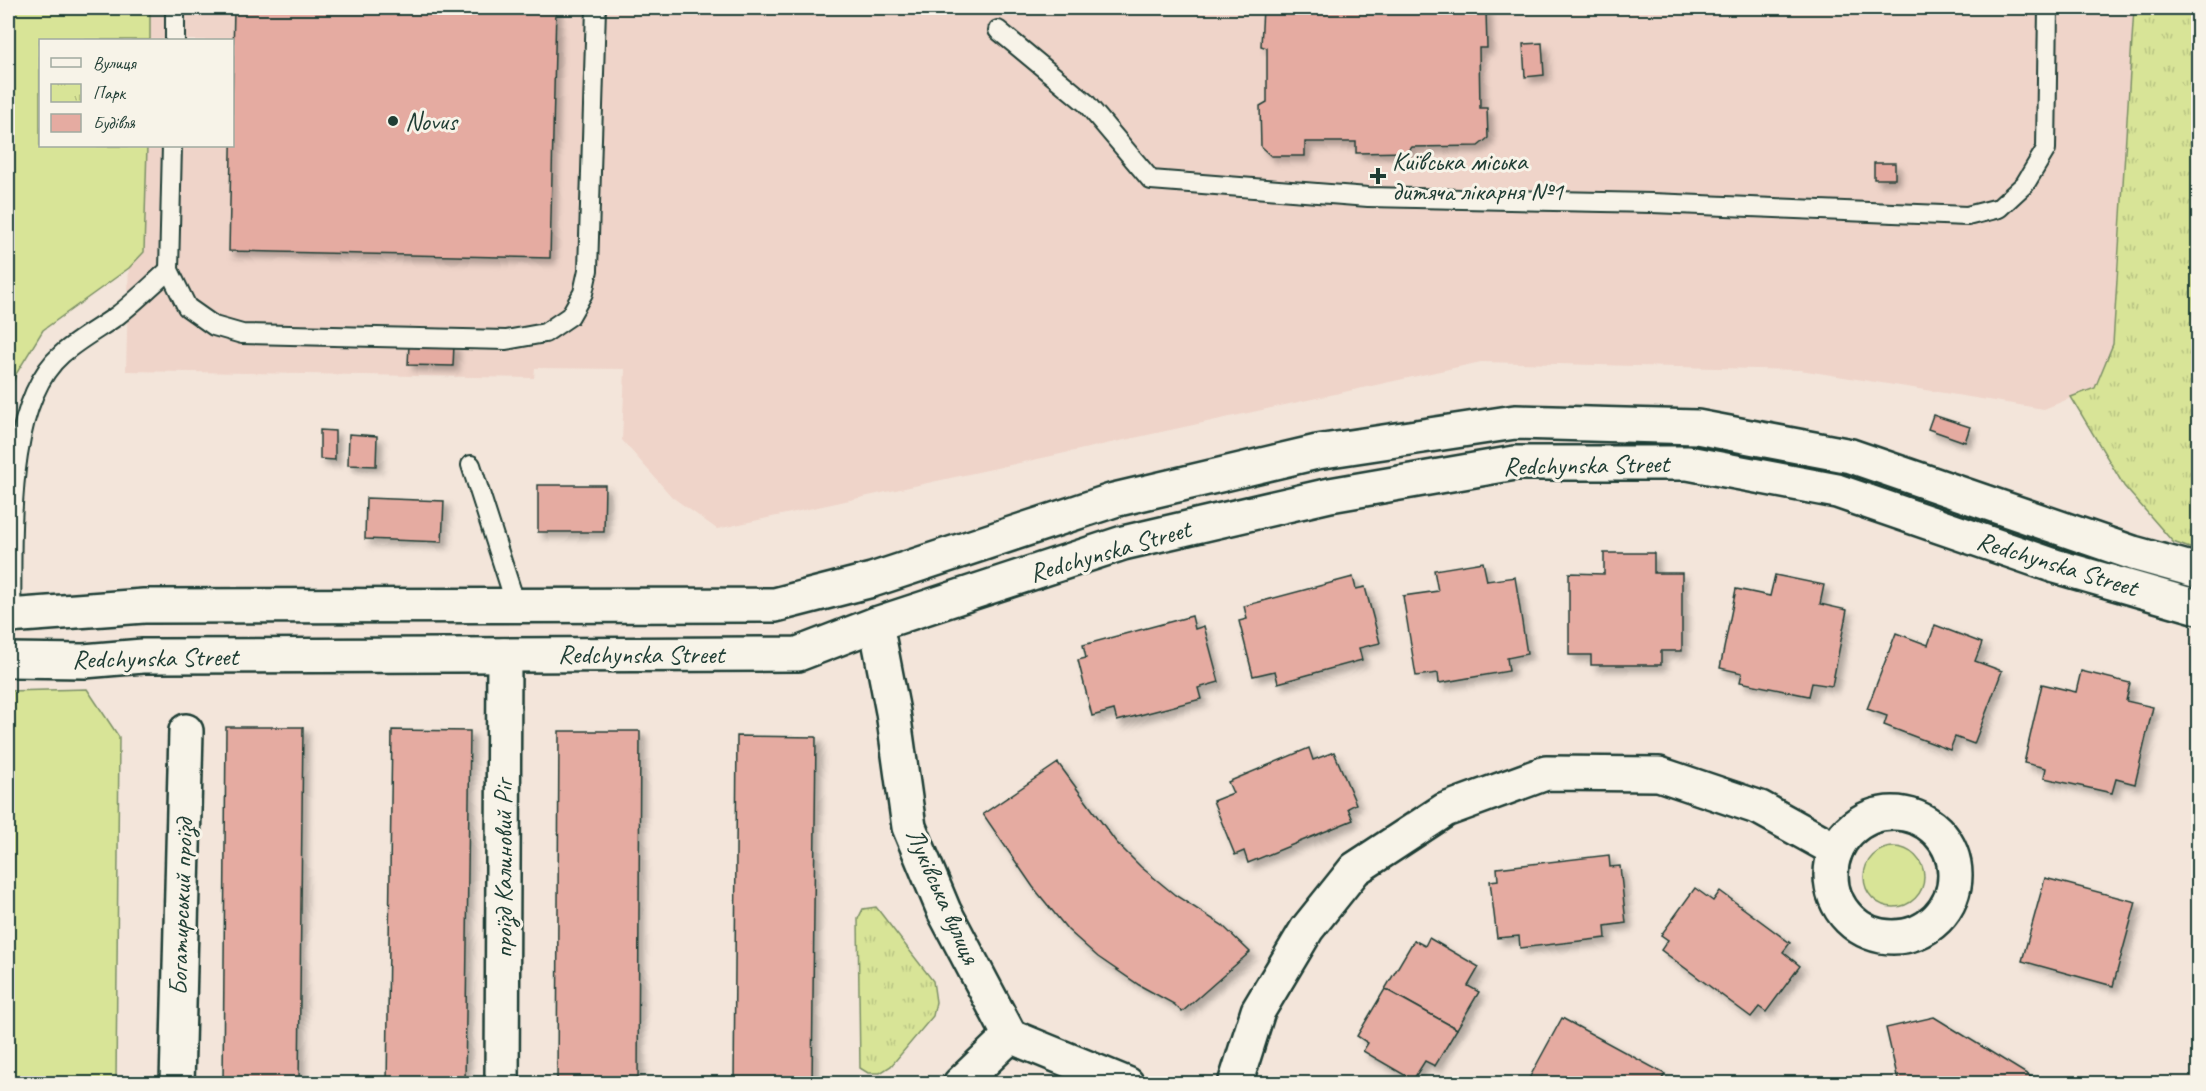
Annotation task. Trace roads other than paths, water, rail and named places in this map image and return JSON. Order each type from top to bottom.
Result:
[{"type":"street","name":"Redchynska Street","points":[[9,616],[144,606],[775,605],[872,580],[1114,500],[1317,452],[1515,422],[1697,428],[1851,456],[2133,553],[2199,571]]},
{"type":"street","name":"Redchynska Street","points":[[8,660],[84,661],[154,656],[798,654],[876,624],[1124,543],[1330,495],[1527,463],[1688,463],[1837,491],[2055,566],[2199,607]]},
{"type":"street","name":"Луківська вулиця","points":[[876,624],[893,712],[909,827],[944,911],[1010,1036]]},
{"type":"street","name":"проїзд Калиновий Ріг","points":[[502,1083],[504,655]]},
{"type":"street","name":"Богатирський проїзд","points":[[177,1083],[186,731]]},
{"type":"street","points":[[1235,1083],[1258,1011],[1307,929],[1355,869],[1445,810],[1546,773],[1659,774],[1760,808],[1836,850]]},
{"type":"street","points":[[960,1083],[1010,1036],[1127,1083]]},
{"type":"lane","points":[[174,39],[175,8]]},
{"type":"lane","points":[[172,147],[169,270],[188,307],[214,326],[242,334],[506,340],[545,333],[570,316],[583,293],[588,270],[596,8]]},
{"type":"lane","points":[[998,30],[1086,103],[1151,180],[1368,197],[1652,203],[1967,216],[1999,208],[2025,184],[2046,149],[2048,8]]},
{"type":"lane","points":[[9,616],[14,482],[25,421],[39,380],[61,354],[118,314],[169,270]]},
{"type":"lane","points":[[471,465],[516,605]]},
{"type":"place","name":"Novus","points":[[393,121]]},
{"type":"place","name":"Київська міська дитяча лікарня №1","points":[[1378,176]]}]
